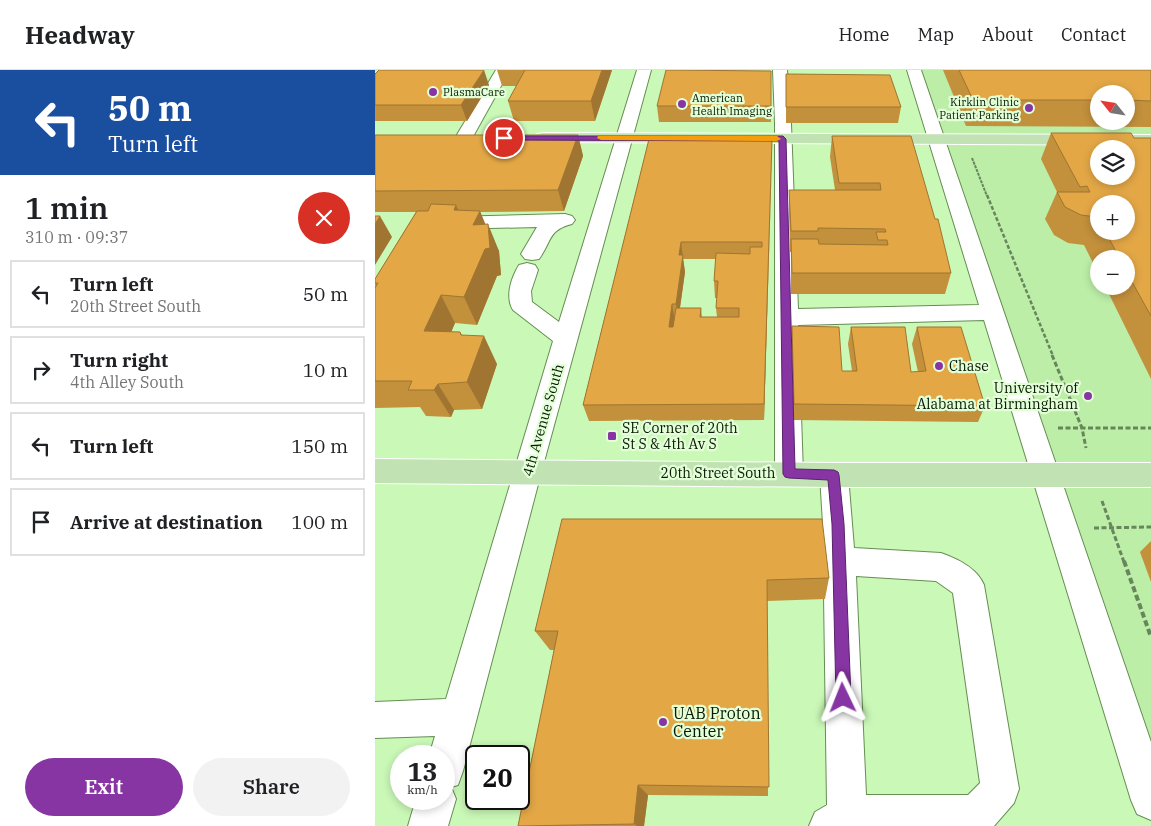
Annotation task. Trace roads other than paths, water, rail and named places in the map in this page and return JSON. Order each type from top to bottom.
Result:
[{"type":"main road","points":[[444,138],[487,138]]},
{"type":"main road","points":[[525,138],[1151,140]]},
{"type":"main road","name":"20th Street South","points":[[375,471],[834,475],[1151,475]]},
{"type":"street","points":[[464,138],[503,70]]},
{"type":"street","name":"4th Avenue South","points":[[451,745],[527,473],[626,138],[644,70]]},
{"type":"street","points":[[780,70],[789,474]]},
{"type":"street","points":[[914,70],[1151,800]]},
{"type":"street","points":[[430,223],[602,219]]},
{"type":"street","points":[[561,220],[547,226],[538,240],[520,291],[521,305],[567,339]]},
{"type":"street","points":[[786,318],[993,312]]},
{"type":"street","points":[[834,475],[839,561],[838,820],[977,815],[1000,789],[968,585],[941,567],[839,561]]},
{"type":"street","points":[[375,720],[459,717]]},
{"type":"street","points":[[428,826],[433,810]]},
{"type":"place","name":"PlasmaCare","points":[[433,92]]},
{"type":"place","name":"American Health Imaging","points":[[682,104]]},
{"type":"place","name":"Kirklin Clinic Patient Parking","points":[[1029,108]]},
{"type":"place","name":"Chase","points":[[939,366]]},
{"type":"place","name":"University of Alabama at Birmingham","points":[[1088,396]]},
{"type":"place","name":"SE Corner of 20th St S & 4th Av S","points":[[612,436]]},
{"type":"place","name":"UAB Proton Center","points":[[663,722]]}]
